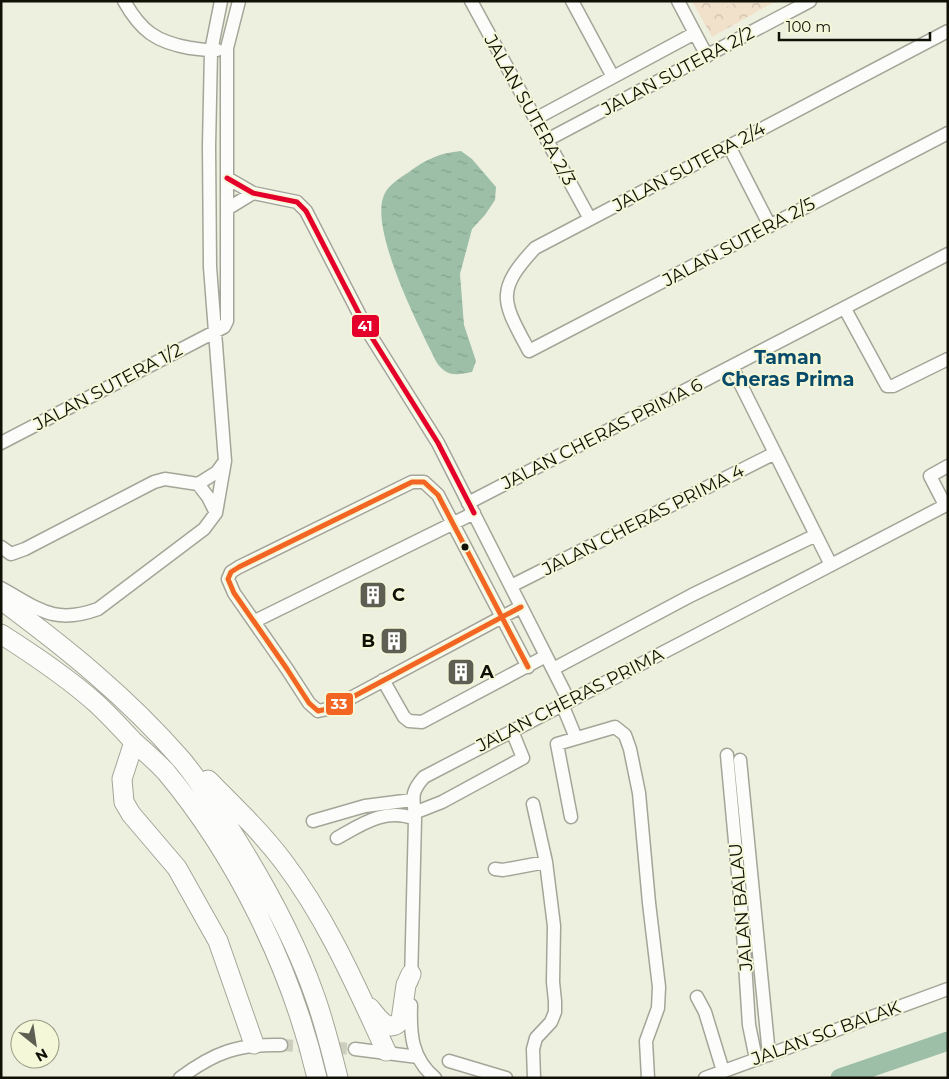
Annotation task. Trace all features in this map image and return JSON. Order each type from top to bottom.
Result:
[{"type":"highway","points":[[1,600],[57,641],[111,687],[182,759],[202,774],[258,831],[283,861],[329,932],[386,1052]]},
{"type":"highway","points":[[1,634],[38,658],[96,703],[164,770],[195,809],[257,912],[277,953],[295,1000],[317,1078]]},
{"type":"highway","points":[[134,742],[122,779],[124,802],[131,814],[177,868],[218,941],[254,1044]]},
{"type":"highway","points":[[182,759],[234,836],[296,947],[314,994],[338,1078]]},
{"type":"highway","points":[[360,995],[383,1024],[388,1026],[398,1023],[401,1020],[406,985],[411,974]]},
{"type":"street","points":[[124,1],[141,26],[154,38],[170,45],[211,51],[227,48]]},
{"type":"street","points":[[1,588],[54,616],[78,616],[98,609],[204,529],[216,514],[225,460],[210,267],[209,155],[211,51],[221,1]]},
{"type":"street","points":[[214,331],[224,327],[227,321],[227,48],[239,1]]},
{"type":"street","name":"JALAN SUTERA 2/3","points":[[471,1],[590,219]]},
{"type":"street","points":[[572,1],[613,77]]},
{"type":"street","points":[[678,1],[707,56]]},
{"type":"street","name":"JALAN SUTERA 2/2","points":[[546,140],[810,1]]},
{"type":"street","name":"JALAN SUTERA 2/4","points":[[529,352],[510,313],[506,298],[508,282],[515,270],[535,248],[948,31]]},
{"type":"street","points":[[535,119],[695,34]]},
{"type":"street","name":"JALAN SUTERA 2/5","points":[[529,352],[948,134]]},
{"type":"street","points":[[729,146],[770,226]]},
{"type":"street","points":[[227,178],[253,192],[297,202],[306,211],[369,333],[438,444],[471,508],[553,669],[575,735]]},
{"type":"street","points":[[227,209],[253,192]]},
{"type":"street","name":"JALAN CHERAS PRIMA 6","points":[[255,621],[452,525],[471,508],[732,366],[948,254]]},
{"type":"street","points":[[845,309],[886,386],[893,386],[948,359]]},
{"type":"street","name":"JALAN SUTERA 1/2","points":[[1,443],[214,331]]},
{"type":"street","points":[[732,366],[831,565]]},
{"type":"street","name":"JALAN CHERAS PRIMA 4","points":[[511,586],[775,453]]},
{"type":"street","points":[[1,547],[11,554],[25,549],[154,482],[165,479],[198,484],[217,472],[225,460]]},
{"type":"street","points":[[946,504],[930,476],[948,466]]},
{"type":"street","points":[[521,607],[502,618],[332,708],[318,710],[308,704],[255,621],[229,586],[228,579],[231,572],[412,482],[424,482],[438,495],[452,525],[502,618],[528,666]]},
{"type":"street","points":[[198,484],[208,497],[216,514]]},
{"type":"street","name":"JALAN CHERAS PRIMA","points":[[410,1034],[414,788],[424,777],[516,742],[566,706],[946,504]]},
{"type":"street","points":[[553,669],[692,595],[816,535]]},
{"type":"street","points":[[383,680],[404,717],[409,722],[422,722],[546,656]]},
{"type":"street","points":[[571,817],[557,744],[575,735],[615,727],[625,735],[630,749],[638,792],[648,903],[659,987],[658,1008],[646,1041],[648,1078]]},
{"type":"street","points":[[337,838],[385,815],[404,814],[442,802],[523,758],[516,742]]},
{"type":"street","name":"JALAN BALAU","points":[[727,755],[742,917],[749,1025],[756,1059]]},
{"type":"street","points":[[740,760],[769,1055]]},
{"type":"street","points":[[533,804],[546,862],[554,926],[553,982],[555,1012],[551,1022],[536,1038],[533,1049],[534,1078]]},
{"type":"street","points":[[313,821],[365,806],[414,810]]},
{"type":"street","points":[[495,869],[503,870],[546,862]]},
{"type":"street","name":"JALAN SG BALAK","points":[[705,1078],[948,989]]},
{"type":"street","points":[[697,996],[705,1012],[724,1071]]},
{"type":"street","points":[[386,1052],[402,1046],[410,1034]]},
{"type":"street","points":[[410,1034],[418,1057],[435,1078]]},
{"type":"street","points":[[180,1078],[222,1053],[237,1047],[254,1044],[281,1045]]},
{"type":"street","points":[[355,1048],[418,1057]]},
{"type":"street","points":[[449,1061],[506,1078]]},
{"type":"green space","points":[[692,1],[776,1],[712,37]]},
{"type":"green space","points":[[708,1],[738,1],[715,14]]},
{"type":"water","points":[[461,151],[472,159],[496,187],[495,200],[472,229],[460,274],[464,325],[476,361],[472,372],[452,374],[444,371],[437,363],[398,279],[384,231],[381,211],[384,195],[398,179],[434,157]]},
{"type":"waterway","points":[[840,1078],[948,1041]]},
{"type":"tunnel","points":[[281,1045],[355,1049]]},
{"type":"transit line","name":"41","points":[[227,178],[253,193],[297,202],[306,211],[369,333],[438,443],[474,513]]},
{"type":"transit line","name":"33","points":[[521,607],[502,617],[332,708],[318,711],[309,703],[234,593],[228,579],[231,572],[239,567],[412,482],[424,482],[438,495],[528,667]]},
{"type":"place","name":"C","points":[[373,595]]},
{"type":"place","name":"B","points":[[394,641]]},
{"type":"place","name":"A","points":[[461,672]]},
{"type":"district","name":"Taman Cheras Prima","points":[[788,368]]}]
